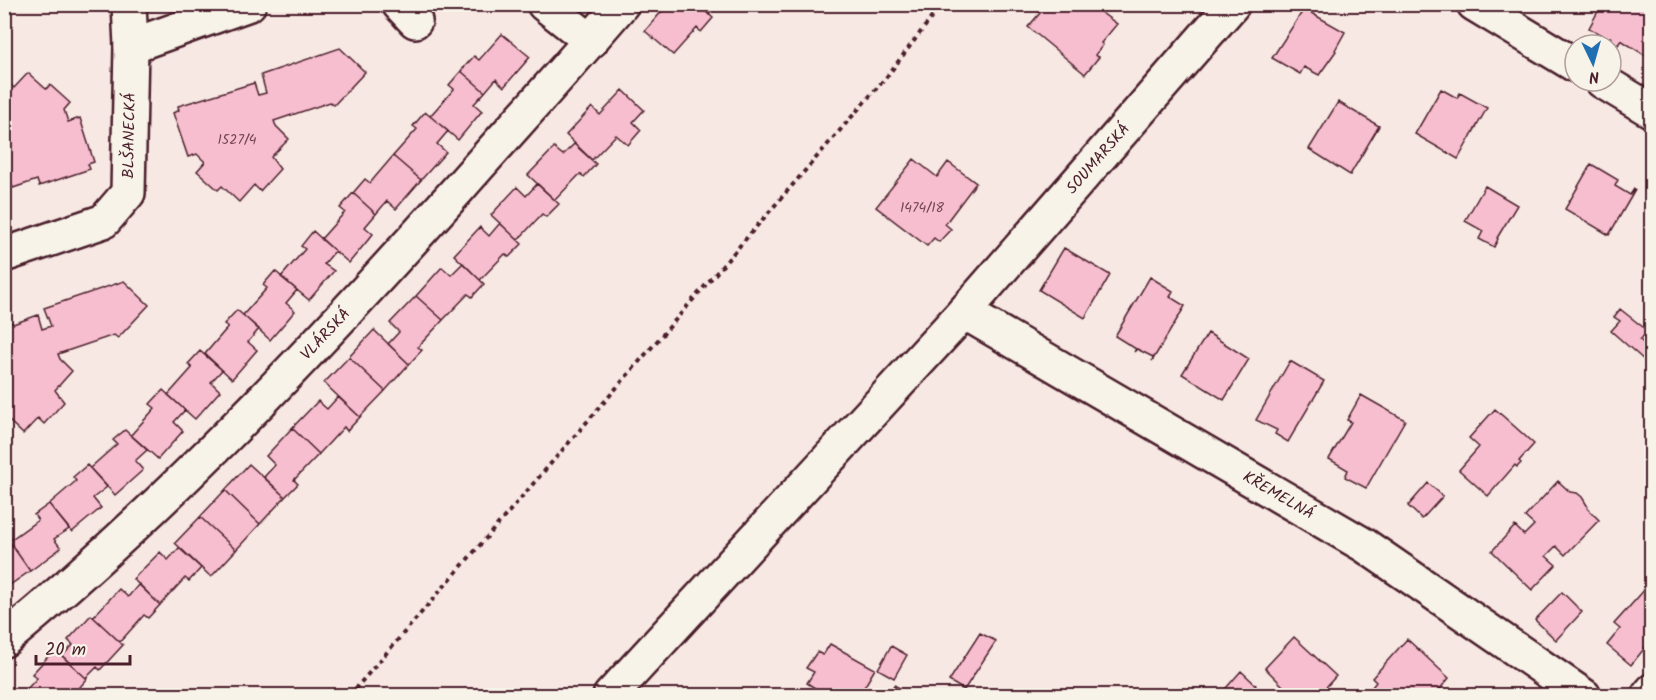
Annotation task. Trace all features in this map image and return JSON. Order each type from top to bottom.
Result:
[{"type":"street","name":"BLŠANECKÁ","points":[[4,255],[104,221],[128,193],[131,46],[129,4]]},
{"type":"street","points":[[131,46],[249,4]]},
{"type":"street","points":[[544,4],[591,41]]},
{"type":"street","name":"VLÁRSKÁ","points":[[4,640],[70,585],[181,483],[369,289],[622,4]]},
{"type":"street","name":"SOUMARSKÁ","points":[[610,696],[964,312],[1233,4]]},
{"type":"street","points":[[1474,4],[1563,58]]},
{"type":"street","points":[[1622,93],[1652,111]]},
{"type":"street","name":"KŘEMELNÁ","points":[[964,312],[1364,546],[1584,696]]},
{"type":"street","points":[[1648,696],[1652,691]]},
{"type":"path","points":[[349,696],[888,75],[942,4]]},
{"type":"building","points":[[668,4],[673,4],[680,11],[686,4],[698,4],[713,18],[701,32],[697,28],[673,55],[645,31]]},
{"type":"building","points":[[698,4],[718,4],[709,15]]},
{"type":"building","points":[[1041,4],[1089,4],[1117,24],[1101,43],[1103,45],[1095,55],[1099,57],[1085,74],[1028,27],[1040,13],[1036,10]]},
{"type":"building","points":[[1602,4],[1652,4],[1652,47],[1646,56],[1623,41],[1623,33],[1598,33],[1589,28]]},
{"type":"building","points":[[1304,9],[1345,32],[1336,51],[1319,75],[1304,67],[1300,74],[1272,58]]},
{"type":"building","points":[[502,34],[530,57],[504,87],[496,79],[485,92],[461,71],[474,56],[479,60]]},
{"type":"building","points":[[340,48],[365,72],[334,105],[330,102],[274,121],[289,139],[271,157],[280,169],[260,191],[254,185],[239,202],[222,186],[218,190],[197,171],[205,162],[197,154],[188,157],[173,113],[179,110],[178,106],[254,83],[258,95],[266,93],[261,75]]},
{"type":"building","points":[[461,71],[485,92],[474,104],[482,111],[458,140],[430,116],[454,89],[449,85]]},
{"type":"building","points":[[28,73],[46,89],[50,85],[70,103],[64,110],[68,122],[80,118],[94,162],[88,164],[90,169],[39,186],[37,180],[13,188],[7,172],[4,173],[4,85],[8,82],[14,88]]},
{"type":"building","points":[[1441,89],[1457,98],[1460,93],[1487,108],[1458,159],[1415,134]]},
{"type":"building","points":[[623,90],[644,110],[633,122],[641,130],[628,145],[616,135],[592,160],[566,135],[592,107],[600,115]]},
{"type":"building","points":[[1338,102],[1379,126],[1350,175],[1309,149]]},
{"type":"building","points":[[425,112],[448,131],[437,144],[446,152],[421,180],[393,156],[417,129],[413,126]]},
{"type":"building","points":[[574,144],[596,164],[584,177],[580,174],[555,200],[528,175],[554,148],[563,155]]},
{"type":"building","points":[[393,156],[421,180],[396,209],[387,201],[376,214],[353,193],[365,179],[370,183]]},
{"type":"building","points":[[914,159],[937,177],[948,162],[976,183],[945,224],[951,229],[939,242],[934,238],[927,246],[876,207]]},
{"type":"building","points":[[1591,164],[1618,180],[1615,186],[1630,195],[1635,190],[1609,235],[1565,209]]},
{"type":"building","points":[[537,184],[559,204],[546,217],[542,214],[518,240],[491,215],[517,187],[526,196]]},
{"type":"building","points":[[1485,186],[1517,205],[1494,247],[1479,239],[1483,231],[1465,221]]},
{"type":"building","points":[[353,193],[376,214],[365,227],[373,234],[349,263],[321,239],[345,212],[340,208]]},
{"type":"building","points":[[500,223],[522,244],[509,257],[505,254],[480,280],[454,255],[480,227],[489,236]]},
{"type":"building","points":[[313,231],[335,251],[324,264],[334,271],[309,300],[281,277],[305,249],[301,246]]},
{"type":"building","points":[[1064,248],[1110,275],[1085,318],[1039,290]]},
{"type":"building","points":[[463,263],[484,284],[472,297],[468,294],[443,320],[416,296],[442,267],[451,275]]},
{"type":"building","points":[[275,271],[297,290],[286,303],[295,311],[270,340],[243,315],[267,288],[263,285]]},
{"type":"building","points":[[1150,277],[1173,291],[1170,297],[1185,306],[1152,361],[1153,357],[1137,349],[1134,352],[1136,349],[1115,336]]},
{"type":"building","points":[[124,281],[149,305],[118,338],[114,335],[58,354],[72,371],[55,390],[64,402],[44,424],[38,418],[23,434],[6,418],[4,419],[4,324],[12,322],[13,324],[38,315],[42,329],[51,326],[44,308]]},
{"type":"building","points":[[416,296],[443,320],[418,347],[422,350],[409,364],[388,344],[399,332],[390,323]]},
{"type":"building","points":[[1620,309],[1648,331],[1640,340],[1652,351],[1645,361],[1611,331],[1620,321],[1614,317]]},
{"type":"building","points":[[237,310],[259,329],[248,342],[257,350],[232,379],[205,354],[228,327],[224,324]]},
{"type":"building","points":[[374,330],[409,364],[385,391],[349,357]]},
{"type":"building","points":[[1208,333],[1249,359],[1224,400],[1182,374]]},
{"type":"building","points":[[200,351],[222,370],[211,382],[220,391],[195,419],[168,395],[192,368],[188,364]]},
{"type":"building","points":[[349,357],[385,391],[360,417],[324,383]]},
{"type":"building","points":[[1290,361],[1324,381],[1288,442],[1275,434],[1277,430],[1256,420]]},
{"type":"building","points":[[163,390],[185,410],[174,422],[183,431],[158,459],[131,435],[155,408],[150,404]]},
{"type":"building","points":[[1361,395],[1405,420],[1366,488],[1345,477],[1348,470],[1329,459],[1351,422],[1347,420]]},
{"type":"building","points":[[338,397],[360,417],[347,431],[344,427],[319,454],[292,428],[318,401],[327,409]]},
{"type":"building","points":[[1495,409],[1534,444],[1519,461],[1521,463],[1517,467],[1515,465],[1488,496],[1459,470],[1479,447],[1469,438]]},
{"type":"building","points":[[292,428],[319,454],[294,480],[298,484],[285,497],[264,477],[275,465],[266,456]]},
{"type":"building","points":[[125,430],[147,450],[135,461],[143,470],[115,495],[90,468],[117,444],[113,440]]},
{"type":"building","points":[[249,464],[285,497],[260,524],[225,490]]},
{"type":"building","points":[[87,465],[107,487],[93,498],[101,508],[72,532],[49,504],[76,481],[73,477]]},
{"type":"building","points":[[1558,481],[1570,492],[1582,497],[1587,508],[1599,520],[1565,555],[1556,546],[1546,556],[1556,565],[1532,590],[1492,551],[1515,526],[1524,535],[1534,525],[1525,517]]},
{"type":"building","points":[[1428,483],[1443,496],[1422,519],[1408,506]]},
{"type":"building","points":[[225,490],[260,524],[236,550],[200,517]]},
{"type":"building","points":[[49,504],[69,529],[54,539],[61,548],[30,571],[9,541],[38,520],[34,515]]},
{"type":"building","points":[[200,517],[236,550],[211,577],[175,543]]},
{"type":"building","points":[[9,541],[30,571],[4,589],[4,544]]},
{"type":"building","points":[[179,548],[201,568],[189,581],[185,578],[160,605],[133,579],[160,552],[168,560]]},
{"type":"building","points":[[139,584],[160,605],[148,618],[144,615],[120,642],[93,617],[119,589],[128,597]]},
{"type":"building","points":[[1647,587],[1652,591],[1652,639],[1631,665],[1607,645],[1620,629],[1614,624]]},
{"type":"building","points":[[1562,592],[1582,612],[1556,640],[1535,620]]},
{"type":"building","points":[[91,615],[123,645],[100,670],[97,667],[86,678],[62,656],[73,645],[68,640]]},
{"type":"building","points":[[980,633],[996,641],[964,690],[949,681]]},
{"type":"building","points":[[1294,637],[1336,676],[1318,696],[1278,696],[1285,688],[1265,668]]},
{"type":"building","points":[[1407,639],[1449,678],[1434,696],[1365,696],[1376,682],[1372,678]]},
{"type":"building","points":[[830,644],[875,669],[859,696],[815,696],[812,694],[815,688],[807,683],[814,672],[806,668],[817,652],[823,655]]},
{"type":"building","points":[[891,646],[907,655],[894,678],[878,669]]},
{"type":"building","points":[[55,649],[87,679],[72,696],[32,696],[26,690],[37,678],[32,674]]},
{"type":"building","points":[[1241,671],[1256,685],[1247,696],[1219,696]]},
{"type":"building","points":[[894,685],[913,696],[887,696]]}]
